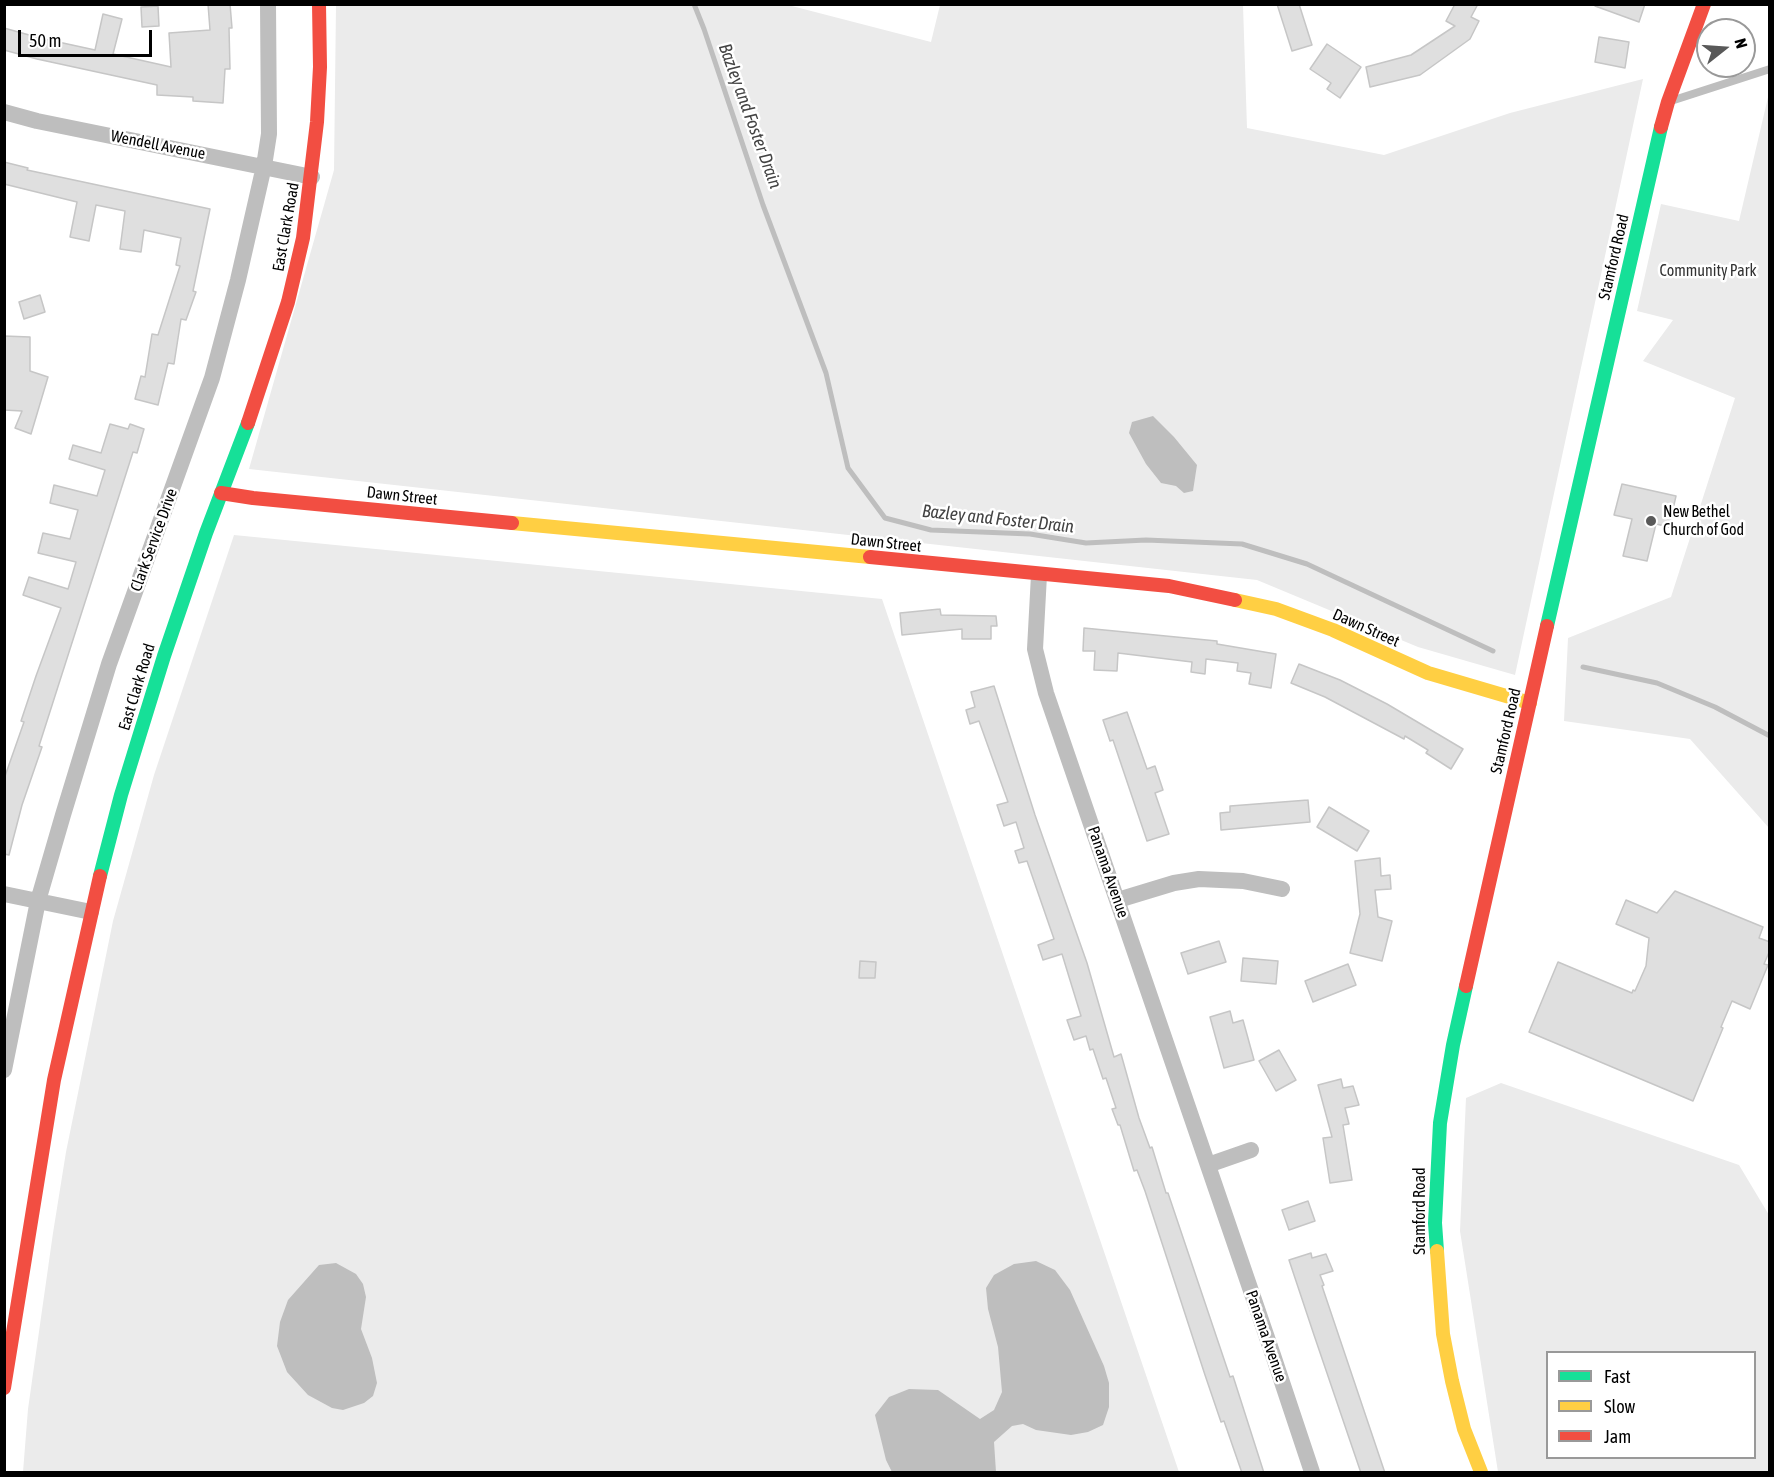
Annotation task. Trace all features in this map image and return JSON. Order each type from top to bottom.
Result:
[{"type":"street","name":"Clark Service Drive","points":[[4,1070],[38,901],[63,815],[110,664],[212,378],[238,280],[269,134],[268,4]]},
{"type":"street","name":"East Clark Road","points":[[4,1388],[54,1080],[91,912],[122,795],[164,656],[262,384],[288,302],[303,238],[312,177],[320,67],[319,4]]},
{"type":"street","name":"Stamford Road","points":[[1481,1473],[1464,1429],[1443,1334],[1435,1223],[1440,1123],[1453,1045],[1658,137],[1668,102],[1704,4]]},
{"type":"street","name":"Wendell Avenue","points":[[4,112],[37,121],[312,177]]},
{"type":"street","name":"Dawn Street","points":[[221,493],[253,498],[1169,586],[1276,609],[1333,630],[1428,673],[1530,703]]},
{"type":"street","name":"Panama Avenue","points":[[1039,575],[1035,649],[1046,693],[1312,1473]]},
{"type":"street","points":[[1118,900],[1174,883],[1199,879],[1243,881],[1282,889]]},
{"type":"street","points":[[4,894],[91,912]]},
{"type":"street","points":[[1208,1165],[1251,1150]]},
{"type":"lane","points":[[1668,102],[1770,69]]},
{"type":"green space","points":[[336,5],[788,5],[931,42],[940,5],[1243,5],[1247,128],[1384,155],[1510,113],[1643,79],[1515,675],[1418,647],[1257,580],[249,469],[334,170]]},
{"type":"green space","name":"Community Park","points":[[1769,93],[1769,828],[1690,739],[1564,721],[1568,638],[1671,597],[1735,398],[1643,361],[1673,320],[1637,311],[1661,204],[1739,221]]},
{"type":"green space","points":[[234,535],[882,599],[1179,1472],[23,1472],[28,1409],[66,1152],[113,921],[154,775]]},
{"type":"green space","points":[[1501,1083],[1739,1165],[1769,1215],[1769,1472],[1498,1472],[1460,1231],[1466,1098]]},
{"type":"shaded area","points":[[1153,416],[1197,465],[1193,491],[1184,493],[1176,486],[1161,483],[1146,464],[1129,433],[1132,422]]},
{"type":"shaded area","points":[[1036,1261],[1055,1270],[1070,1290],[1104,1366],[1109,1383],[1109,1407],[1103,1425],[1088,1432],[1071,1435],[1036,1430],[1023,1424],[1012,1426],[994,1442],[996,1472],[892,1472],[886,1460],[875,1415],[889,1397],[909,1389],[938,1390],[980,1419],[994,1410],[1002,1392],[998,1347],[988,1309],[986,1288],[994,1275],[1014,1264]]},
{"type":"shaded area","points":[[336,1263],[356,1274],[363,1284],[366,1297],[361,1329],[372,1358],[377,1383],[373,1396],[364,1403],[343,1410],[332,1408],[308,1395],[287,1372],[277,1346],[280,1322],[288,1300],[319,1265]]},
{"type":"building","points":[[208,4],[230,4],[232,28],[229,28],[230,69],[225,69],[223,103],[193,101],[193,97],[157,95],[157,85],[4,50],[4,28],[95,50],[103,14],[122,19],[113,54],[171,67],[169,33],[210,30]]},
{"type":"building","points":[[1277,4],[1299,4],[1312,45],[1292,51]]},
{"type":"building","points":[[1455,4],[1478,4],[1471,17],[1479,21],[1470,39],[1420,75],[1370,87],[1366,67],[1411,55],[1455,26],[1446,21]]},
{"type":"building","points":[[1596,4],[1645,4],[1639,22],[1595,6]]},
{"type":"building","points":[[158,6],[159,26],[142,27],[141,7]]},
{"type":"building","points":[[1599,37],[1629,42],[1625,68],[1595,62]]},
{"type":"building","points":[[1327,44],[1361,67],[1340,98],[1327,89],[1331,83],[1310,69]]},
{"type":"building","points":[[4,162],[28,168],[27,170],[210,209],[193,291],[196,292],[186,320],[181,319],[174,364],[168,363],[158,405],[135,399],[141,376],[145,377],[152,334],[158,335],[180,266],[176,265],[181,238],[144,230],[141,252],[120,249],[125,211],[96,205],[89,241],[70,237],[77,202],[4,184]]},
{"type":"building","points":[[40,295],[45,312],[24,319],[19,302]]},
{"type":"building","points":[[4,336],[30,337],[30,371],[48,377],[31,434],[15,428],[22,411],[4,410]]},
{"type":"building","points":[[110,424],[128,429],[130,424],[144,429],[137,453],[133,452],[39,746],[42,747],[22,805],[9,855],[4,854],[4,779],[24,722],[21,721],[36,676],[61,608],[23,595],[29,577],[68,589],[76,562],[38,553],[43,533],[70,539],[78,510],[50,503],[54,485],[97,496],[105,470],[69,459],[73,445],[101,453]]},
{"type":"building","name":"New Bethel Church of God","points":[[1622,484],[1676,496],[1669,527],[1656,524],[1647,561],[1623,556],[1632,519],[1614,515]]},
{"type":"building","points":[[940,609],[941,615],[996,616],[997,626],[991,626],[991,639],[962,639],[962,629],[902,635],[900,613]]},
{"type":"building","points":[[1084,628],[1217,641],[1217,644],[1276,654],[1271,688],[1249,684],[1251,673],[1237,671],[1238,663],[1206,659],[1205,674],[1191,672],[1192,662],[1118,653],[1117,671],[1094,670],[1095,651],[1083,651]]},
{"type":"building","points":[[1299,664],[1340,680],[1387,704],[1463,749],[1451,769],[1426,753],[1428,750],[1405,736],[1404,739],[1325,697],[1291,683]]},
{"type":"building","points":[[994,686],[1035,815],[1087,963],[1114,1057],[1121,1054],[1139,1118],[1150,1148],[1152,1147],[1230,1377],[1233,1376],[1264,1473],[1242,1473],[1224,1421],[1221,1422],[1145,1191],[1137,1170],[1134,1171],[1120,1125],[1112,1109],[1116,1108],[1106,1078],[1103,1079],[1086,1036],[1074,1040],[1067,1020],[1081,1016],[1062,954],[1043,960],[1038,945],[1054,939],[1027,861],[1019,863],[1015,851],[1024,848],[1016,822],[1004,826],[997,805],[1008,802],[979,721],[970,724],[966,710],[975,707],[971,692]]},
{"type":"building","points":[[1127,712],[1147,769],[1155,766],[1163,790],[1155,793],[1169,834],[1147,841],[1113,740],[1110,741],[1103,720]]},
{"type":"building","points":[[1308,800],[1310,822],[1221,830],[1220,813],[1230,812],[1230,806]]},
{"type":"building","points":[[1329,807],[1369,831],[1357,851],[1317,827]]},
{"type":"building","points":[[1380,858],[1381,876],[1390,875],[1391,889],[1375,890],[1378,917],[1392,921],[1382,961],[1350,953],[1360,914],[1355,861]]},
{"type":"building","points":[[1675,891],[1763,927],[1759,938],[1770,942],[1770,950],[1764,964],[1768,965],[1750,1009],[1732,1001],[1693,1101],[1529,1032],[1558,962],[1632,993],[1633,990],[1635,991],[1646,966],[1649,938],[1616,924],[1626,900],[1657,913]]},
{"type":"building","points":[[1219,941],[1226,962],[1188,974],[1181,953]]},
{"type":"building","points":[[1243,958],[1278,961],[1276,984],[1241,981]]},
{"type":"building","points":[[860,961],[876,962],[875,978],[859,978]]},
{"type":"building","points":[[1348,964],[1356,985],[1313,1002],[1305,981]]},
{"type":"building","points":[[1230,1011],[1233,1023],[1243,1020],[1254,1060],[1224,1068],[1210,1017]]},
{"type":"building","points":[[1279,1050],[1296,1080],[1276,1091],[1259,1061]]},
{"type":"building","points":[[1341,1079],[1343,1088],[1353,1086],[1359,1105],[1345,1108],[1349,1124],[1343,1125],[1352,1180],[1330,1183],[1323,1138],[1332,1137],[1318,1085]]},
{"type":"building","points":[[1308,1201],[1315,1221],[1289,1230],[1282,1210]]},
{"type":"building","points":[[1311,1253],[1312,1258],[1326,1254],[1333,1271],[1320,1275],[1324,1285],[1322,1286],[1385,1473],[1361,1473],[1314,1335],[1289,1260]]},
{"type":"waterway","name":"Bazley and Foster Drain","points":[[694,4],[763,205],[826,373],[848,468],[885,518],[931,530],[1030,534],[1086,543],[1146,540],[1242,544],[1307,564],[1493,651]]},
{"type":"waterway","name":"Bazley and Foster Drain","points":[[1583,667],[1657,683],[1715,707],[1770,736]]},
{"type":"traffic: fast","points":[[1547,626],[1661,127]]},
{"type":"traffic: fast","points":[[100,876],[121,795],[164,656],[206,533],[248,423]]},
{"type":"traffic: fast","points":[[1437,1251],[1435,1223],[1440,1123],[1466,986]]},
{"type":"traffic: slow","points":[[512,523],[870,557]]},
{"type":"traffic: slow","points":[[1235,600],[1276,609],[1333,630],[1428,673],[1530,703]]},
{"type":"traffic: slow","points":[[1437,1251],[1443,1334],[1452,1381],[1464,1429],[1481,1472]]},
{"type":"traffic: jam","points":[[248,423],[288,302],[303,238],[317,122],[320,67],[319,4]]},
{"type":"traffic: jam","points":[[1661,127],[1704,4]]},
{"type":"traffic: jam","points":[[221,493],[512,523]]},
{"type":"traffic: jam","points":[[870,557],[1169,586],[1235,600]]},
{"type":"traffic: jam","points":[[1466,986],[1547,626]]},
{"type":"traffic: jam","points":[[4,1388],[54,1080],[100,876]]},
{"type":"place","name":"New Bethel Church of God","points":[[1651,521]]}]
